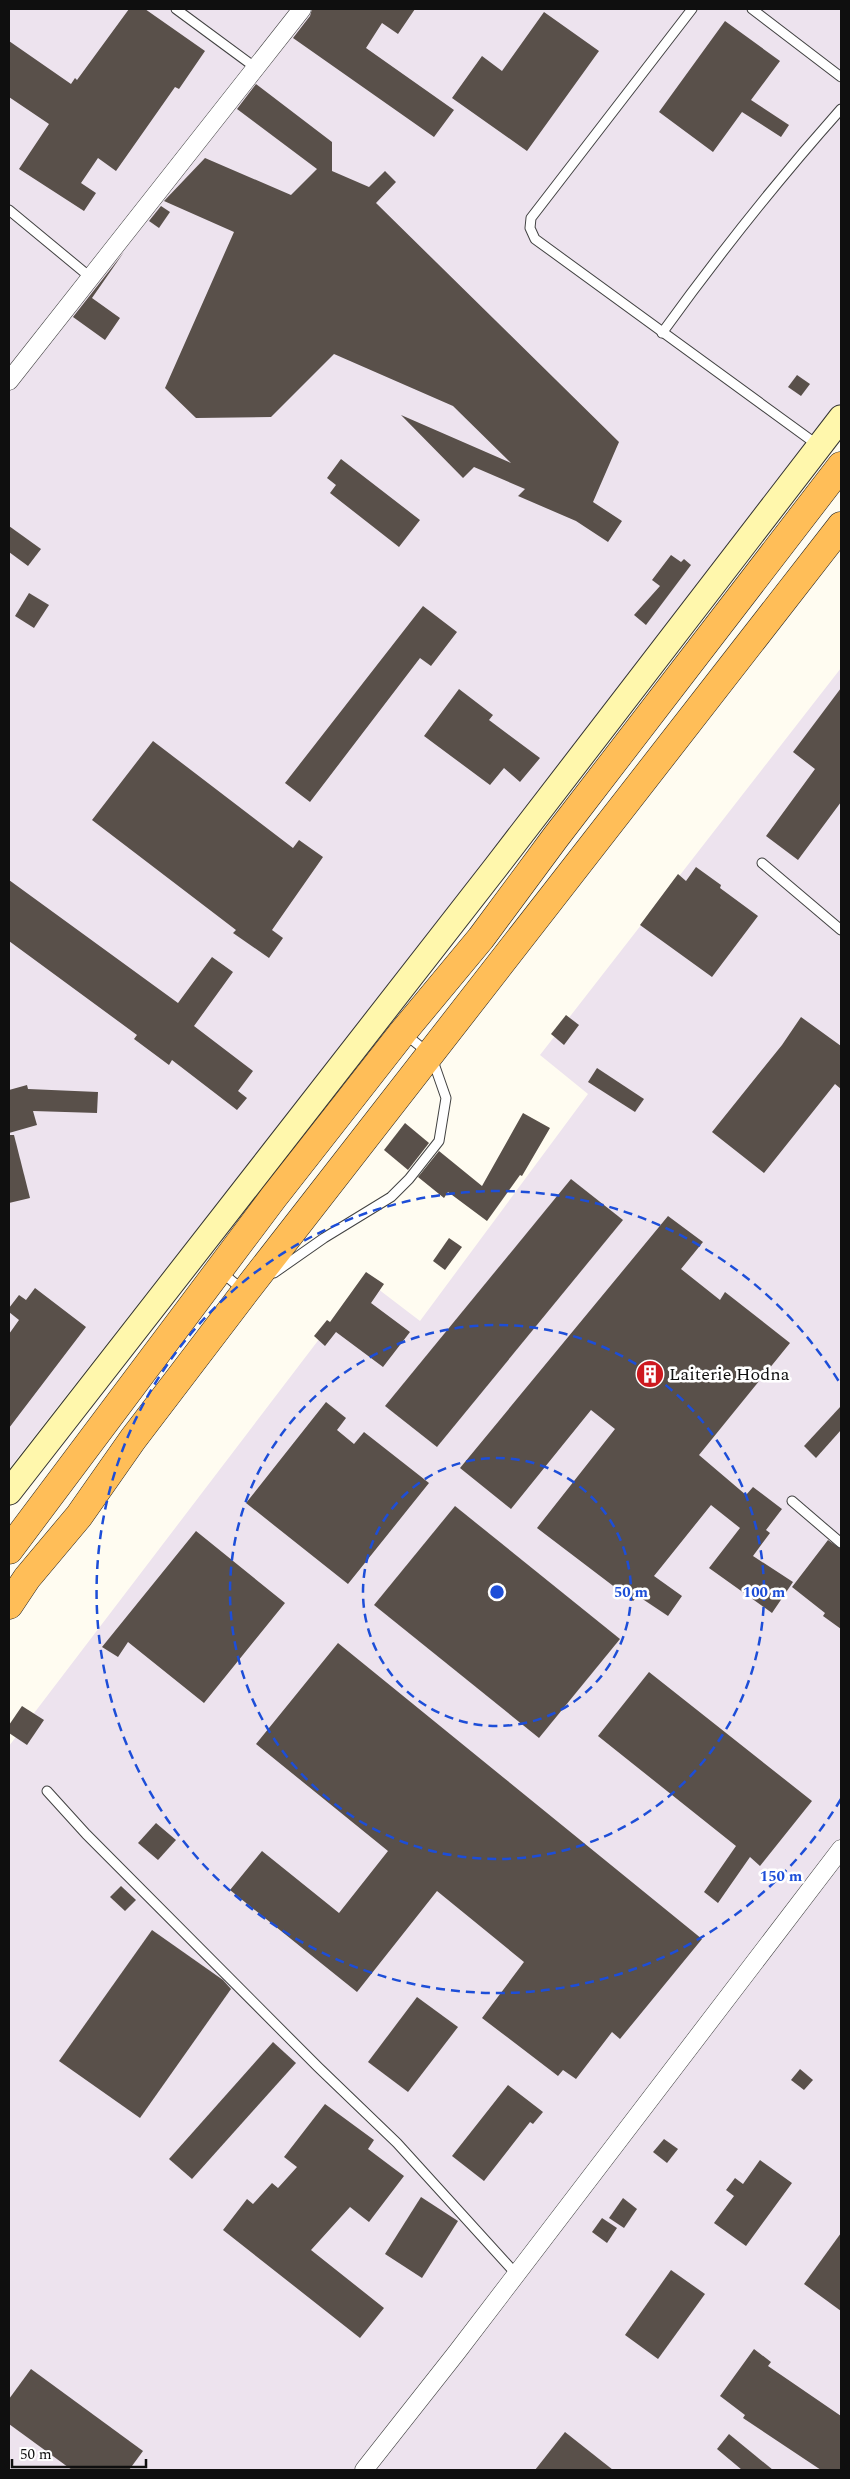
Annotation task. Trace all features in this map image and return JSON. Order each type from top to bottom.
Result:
[{"type":"highway","points":[[9,1550],[273,1198],[403,1032],[481,938],[560,830],[841,466]]},
{"type":"highway","points":[[9,1605],[28,1578],[78,1516],[133,1439],[245,1292],[841,526]]},
{"type":"main road","points":[[9,1492],[496,867],[841,418]]},
{"type":"street","points":[[9,381],[302,9]]},
{"type":"street","points":[[364,2470],[841,1849]]},
{"type":"lane","points":[[176,9],[256,68]]},
{"type":"lane","points":[[692,9],[531,218],[530,228],[535,239],[819,447]]},
{"type":"lane","points":[[752,9],[841,77]]},
{"type":"lane","points":[[662,333],[723,248],[841,109]]},
{"type":"lane","points":[[9,210],[90,276]]},
{"type":"lane","points":[[762,862],[841,930]]},
{"type":"lane","points":[[220,1271],[245,1292],[324,1238],[391,1197],[410,1179],[440,1142],[446,1098],[431,1054],[403,1032]]},
{"type":"lane","points":[[792,1501],[841,1543]]},
{"type":"lane","points":[[47,1791],[86,1834],[318,2067],[397,2143],[516,2274]]},
{"type":"shaded area","points":[[9,9],[841,9],[841,406],[9,1469]]},
{"type":"shaded area","points":[[841,668],[841,2470],[9,2470],[9,1746],[365,1279],[420,1321],[588,1094],[540,1055]]},
{"type":"building","points":[[129,9],[145,9],[205,51],[179,89],[175,87],[116,171],[98,158],[81,183],[96,193],[84,211],[19,169],[49,124],[9,97],[9,41],[71,84],[75,78],[77,80]]},
{"type":"building","points":[[312,9],[415,9],[398,34],[382,23],[366,48],[454,110],[434,137],[293,38],[310,16]]},
{"type":"building","points":[[544,12],[599,51],[527,151],[452,98],[482,56],[502,71]]},
{"type":"building","points":[[725,21],[780,61],[751,100],[789,125],[781,137],[742,112],[713,152],[659,112]]},
{"type":"building","points":[[256,84],[332,142],[332,171],[369,187],[385,171],[396,182],[376,203],[619,442],[593,502],[622,521],[608,542],[576,521],[518,496],[525,489],[474,467],[463,478],[401,415],[511,463],[453,406],[334,354],[271,417],[196,418],[165,388],[234,232],[164,201],[205,158],[291,195],[317,169],[237,109]]},
{"type":"building","points":[[161,206],[170,212],[159,228],[149,221]]},
{"type":"building","points":[[124,252],[92,298],[120,318],[105,340],[73,317]]},
{"type":"building","points":[[797,375],[810,384],[801,396],[788,387]]},
{"type":"building","points":[[341,459],[420,520],[399,547],[330,493],[336,485],[327,478]]},
{"type":"building","points":[[9,526],[41,549],[28,566],[9,552]]},
{"type":"building","points":[[671,555],[681,562],[684,559],[691,565],[646,625],[634,615],[660,586],[652,580]]},
{"type":"building","points":[[29,593],[49,605],[34,628],[15,616]]},
{"type":"building","points":[[423,606],[457,632],[431,666],[420,658],[310,802],[285,783]]},
{"type":"building","points":[[841,688],[841,802],[798,860],[766,836],[815,769],[793,752]]},
{"type":"building","points":[[459,689],[493,715],[489,720],[540,758],[520,782],[504,768],[490,785],[424,736]]},
{"type":"building","points":[[153,741],[293,848],[299,840],[323,857],[272,930],[283,938],[269,958],[233,933],[236,930],[92,820]]},
{"type":"building","points":[[696,867],[721,885],[720,888],[758,916],[712,977],[640,925],[678,874],[686,881]]},
{"type":"building","points":[[9,880],[178,1003],[212,957],[233,972],[194,1026],[253,1071],[238,1091],[247,1098],[237,1110],[172,1060],[169,1065],[134,1039],[137,1035],[9,941]]},
{"type":"building","points":[[566,1015],[579,1025],[564,1045],[551,1034]]},
{"type":"building","points":[[801,1017],[841,1046],[841,1089],[835,1084],[764,1173],[712,1132],[782,1045]]},
{"type":"building","points":[[597,1068],[644,1099],[635,1112],[588,1082]]},
{"type":"building","points":[[27,1085],[28,1089],[98,1092],[97,1113],[33,1111],[37,1125],[9,1133],[9,1090]]},
{"type":"building","points":[[523,1113],[550,1128],[522,1176],[520,1175],[487,1221],[448,1192],[444,1198],[418,1177],[439,1151],[482,1186]]},
{"type":"building","points":[[405,1123],[429,1143],[408,1170],[384,1150]]},
{"type":"building","points":[[9,1135],[14,1135],[30,1198],[9,1203]]},
{"type":"building","points":[[571,1179],[623,1220],[437,1447],[385,1406]]},
{"type":"building","name":"Laiterie Hodna","points":[[668,1216],[703,1242],[681,1269],[720,1300],[725,1292],[790,1343],[699,1455],[746,1495],[753,1487],[782,1509],[766,1530],[770,1533],[753,1556],[793,1582],[772,1613],[709,1568],[740,1528],[711,1505],[654,1576],[682,1596],[668,1616],[638,1596],[633,1601],[537,1528],[615,1429],[591,1410],[511,1509],[460,1468]]},
{"type":"building","points":[[449,1238],[462,1247],[445,1270],[433,1261]]},
{"type":"building","points":[[366,1272],[384,1284],[371,1303],[410,1332],[383,1367],[336,1332],[325,1346],[314,1336],[327,1320],[330,1322]]},
{"type":"building","points":[[35,1288],[86,1327],[9,1428],[9,1334],[19,1320],[9,1312],[9,1308],[19,1295],[26,1300]]},
{"type":"building","points":[[326,1402],[346,1418],[337,1430],[354,1444],[364,1432],[429,1483],[348,1584],[246,1503]]},
{"type":"building","points":[[841,1406],[841,1430],[816,1458],[804,1446]]},
{"type":"building","points":[[455,1506],[620,1639],[539,1738],[374,1605]]},
{"type":"building","points":[[196,1531],[285,1603],[204,1703],[128,1642],[118,1657],[102,1647]]},
{"type":"building","points":[[828,1540],[841,1549],[841,1629],[823,1616],[825,1613],[792,1587]]},
{"type":"building","points":[[338,1643],[702,1939],[620,2039],[612,2032],[576,2079],[563,2070],[558,2076],[482,2018],[524,1962],[437,1891],[357,1992],[230,1890],[262,1851],[339,1913],[388,1851],[256,1744]]},
{"type":"building","points":[[649,1672],[812,1801],[760,1866],[750,1857],[718,1903],[704,1892],[736,1846],[598,1736]]},
{"type":"building","points":[[22,1706],[44,1720],[27,1745],[9,1733],[9,1725]]},
{"type":"building","points":[[156,1823],[176,1840],[158,1860],[138,1843]]},
{"type":"building","points":[[121,1886],[136,1900],[125,1911],[110,1897]]},
{"type":"building","points":[[152,1930],[223,1980],[231,1989],[140,2118],[59,2061]]},
{"type":"building","points":[[417,1997],[458,2027],[408,2092],[368,2062]]},
{"type":"building","points":[[273,2042],[296,2063],[192,2179],[169,2159]]},
{"type":"building","points":[[800,2069],[813,2080],[804,2090],[791,2080]]},
{"type":"building","points":[[508,2085],[543,2112],[533,2124],[530,2122],[484,2181],[452,2156]]},
{"type":"building","points":[[325,2104],[374,2140],[368,2149],[404,2176],[369,2222],[350,2207],[311,2250],[384,2308],[360,2338],[223,2230],[247,2199],[253,2204],[272,2183],[278,2188],[297,2167],[284,2157]]},
{"type":"building","points":[[664,2139],[678,2149],[667,2163],[653,2152]]},
{"type":"building","points":[[760,2160],[792,2183],[746,2246],[714,2223],[734,2196],[726,2190],[735,2178],[743,2184]]},
{"type":"building","points":[[421,2197],[458,2221],[422,2278],[385,2254]]},
{"type":"building","points":[[623,2198],[637,2209],[624,2228],[609,2218]]},
{"type":"building","points":[[602,2218],[617,2228],[607,2243],[592,2232]]},
{"type":"building","points":[[841,2233],[841,2311],[804,2284]]},
{"type":"building","points":[[671,2270],[705,2294],[658,2359],[625,2335]]},
{"type":"building","points":[[754,2349],[771,2362],[768,2366],[841,2416],[841,2470],[821,2470],[743,2418],[745,2415],[720,2396]]},
{"type":"building","points":[[31,2369],[143,2451],[129,2470],[72,2470],[9,2424],[9,2399]]},
{"type":"building","points":[[565,2432],[613,2470],[535,2470]]},
{"type":"building","points":[[729,2434],[773,2470],[742,2470],[717,2449]]},
{"type":"place","name":"Laiterie Hodna","points":[[650,1374]]}]
